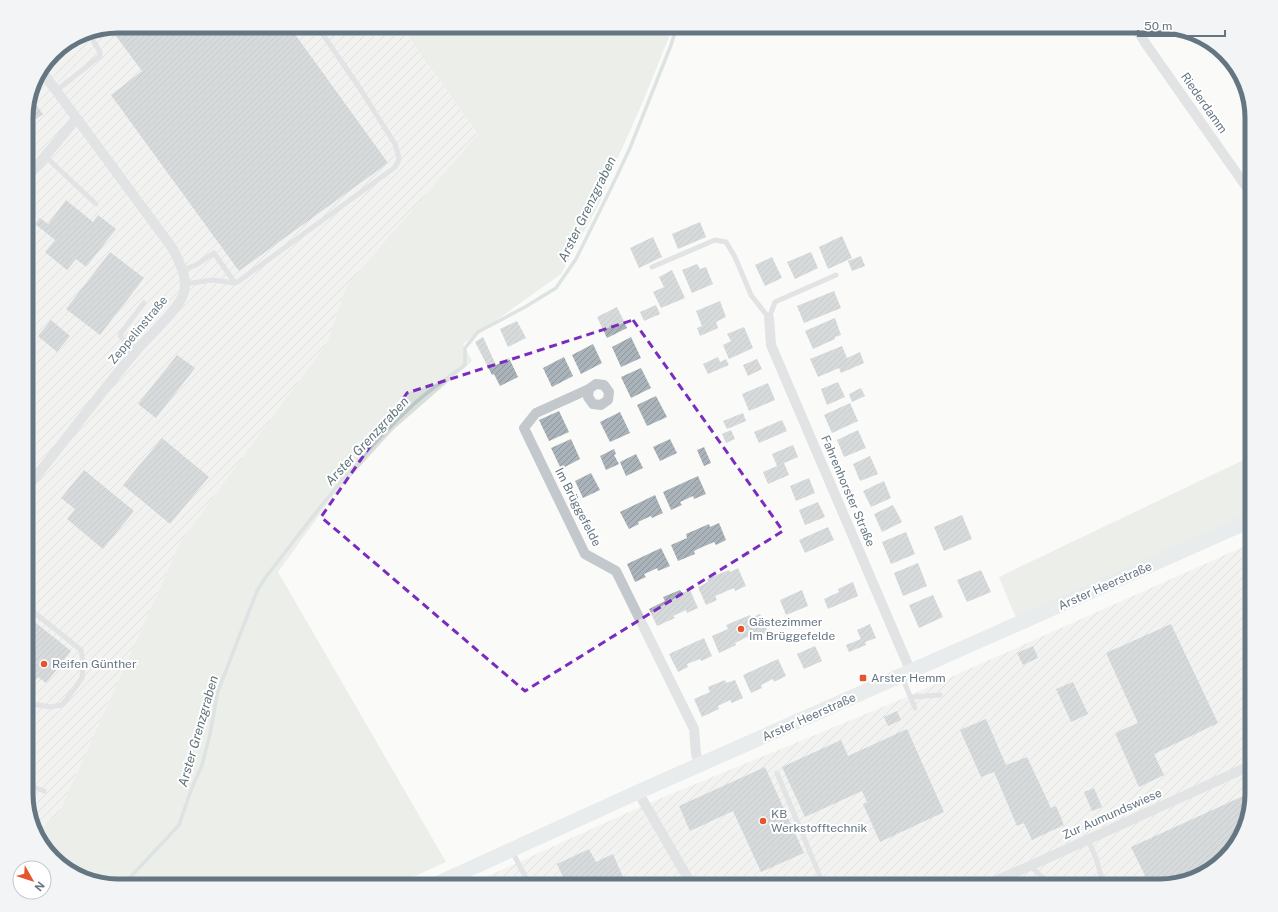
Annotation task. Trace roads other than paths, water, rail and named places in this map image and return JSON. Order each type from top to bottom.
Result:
[{"type":"street","name":"Riederdamm","points":[[1139,33],[1245,185]]},
{"type":"street","name":"Zeppelinstraße","points":[[33,480],[136,350],[176,306],[183,295],[185,284],[183,270],[173,250],[45,75]]},
{"type":"street","points":[[33,171],[76,119]]},
{"type":"street","name":"Fahrenhorster Straße","points":[[769,318],[772,345],[907,674]]},
{"type":"street","name":"Im Brüggefelde","points":[[589,389],[536,413],[524,428],[585,554],[616,572],[694,729],[696,754],[700,766]]},
{"type":"street","name":"Arster Heerstraße","points":[[448,879],[638,792],[700,766],[1245,523]]},
{"type":"street","name":"Zur Aumundswiese","points":[[999,879],[1245,768]]},
{"type":"street","points":[[638,792],[688,879]]},
{"type":"lane","points":[[185,284],[212,280],[235,283],[394,168],[398,162],[399,158],[395,144],[359,87],[321,33]]},
{"type":"lane","points":[[56,90],[100,56],[100,52],[91,37]]},
{"type":"lane","points":[[45,156],[96,204]]},
{"type":"lane","points":[[652,268],[715,240],[726,242],[751,295],[769,318]]},
{"type":"lane","points":[[183,270],[196,265],[214,253],[235,283]]},
{"type":"lane","points":[[769,318],[775,302],[836,275]]},
{"type":"lane","points":[[136,350],[120,336],[121,332],[144,303]]},
{"type":"lane","points":[[33,612],[81,650],[82,678],[61,705],[50,708],[33,704]]},
{"type":"lane","points":[[907,674],[911,697],[915,708]]},
{"type":"lane","points":[[911,697],[940,696]]},
{"type":"lane","points":[[777,773],[821,879]]},
{"type":"lane","points":[[33,787],[44,791]]},
{"type":"lane","points":[[1088,840],[1102,879]]},
{"type":"lane","points":[[512,850],[526,879]]},
{"type":"lane","points":[[1030,866],[1044,879]]},
{"type":"waterway","name":"Arster Grenzgraben","points":[[129,879],[179,825],[191,790],[202,765],[210,734],[218,691],[257,591],[265,578],[318,510],[373,445],[420,399],[465,365],[465,348],[478,332],[525,307],[556,288],[576,259],[630,148],[675,33]]},
{"type":"place","name":"Gästezimmer Im Brüggefelde","points":[[741,629]]},
{"type":"place","name":"Reifen Günther","points":[[44,664]]},
{"type":"place","name":"Arster Hemm","points":[[863,678]]},
{"type":"place","name":"KB Werkstofftechnik","points":[[763,821]]}]
